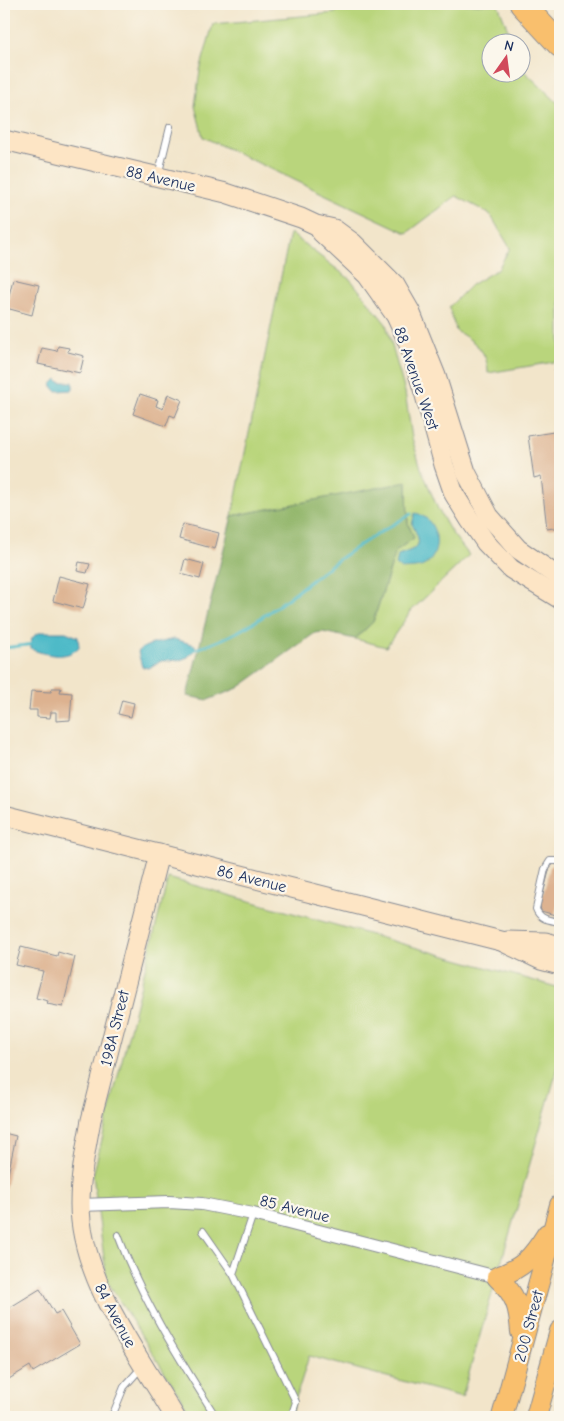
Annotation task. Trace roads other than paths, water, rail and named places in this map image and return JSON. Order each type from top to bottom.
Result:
[{"type":"highway","points":[[522,4],[560,45]]},
{"type":"main road","points":[[522,1348],[520,1309],[511,1290],[497,1277],[518,1270],[535,1253],[558,1211]]},
{"type":"main road","name":"200 Street","points":[[502,1417],[558,1211]]},
{"type":"main road","name":"200 Street","points":[[536,1417],[559,1340]]},
{"type":"street","name":"88 Avenue","points":[[4,140],[256,202],[302,218],[316,225]]},
{"type":"street","name":"88 Avenue West","points":[[316,225],[334,229],[353,243],[395,285],[410,310],[424,342],[466,472],[478,498],[502,532],[518,549],[560,578]]},
{"type":"street","name":"88 Avenue West","points":[[316,225],[328,241],[350,257],[367,275],[396,316],[408,342],[454,494],[470,520],[486,543],[512,569],[533,585],[560,599]]},
{"type":"street","name":"86 Avenue","points":[[4,815],[501,941],[541,960],[560,965]]},
{"type":"street","name":"198A Street","points":[[80,1205],[83,1164],[91,1120],[159,854]]},
{"type":"street","name":"86 Avenue","points":[[501,941],[546,942],[560,946]]},
{"type":"street","name":"85 Avenue","points":[[80,1205],[169,1202],[202,1204],[252,1214],[497,1277]]},
{"type":"street","name":"84 Avenue","points":[[80,1205],[86,1246],[100,1291],[174,1417]]},
{"type":"lane","points":[[158,177],[170,126]]},
{"type":"lane","points":[[560,861],[550,861],[545,869],[536,909],[538,915],[560,922]]},
{"type":"lane","points":[[233,1274],[252,1214]]},
{"type":"lane","points":[[203,1231],[233,1274],[296,1402],[291,1417]]},
{"type":"lane","points":[[118,1235],[131,1270],[170,1344],[216,1417]]},
{"type":"lane","points":[[107,1417],[113,1414],[124,1387],[144,1365]]},
{"type":"water","points":[[57,379],[60,382],[73,382],[73,390],[56,391],[51,385]]},
{"type":"water","points":[[415,513],[429,521],[433,528],[436,536],[435,552],[431,559],[423,566],[401,569],[396,565],[398,555],[418,545],[418,537],[412,524]]},
{"type":"water","points":[[42,632],[66,632],[78,637],[79,647],[69,654],[63,655],[51,655],[33,650],[31,648],[32,639]]},
{"type":"water","points":[[174,639],[195,645],[195,649],[188,657],[180,660],[160,661],[149,668],[142,667],[138,652],[141,649],[149,645]]},
{"type":"waterway","points":[[192,650],[232,635],[266,615],[350,551],[411,514]]},
{"type":"waterway","points":[[4,648],[34,644]]}]
